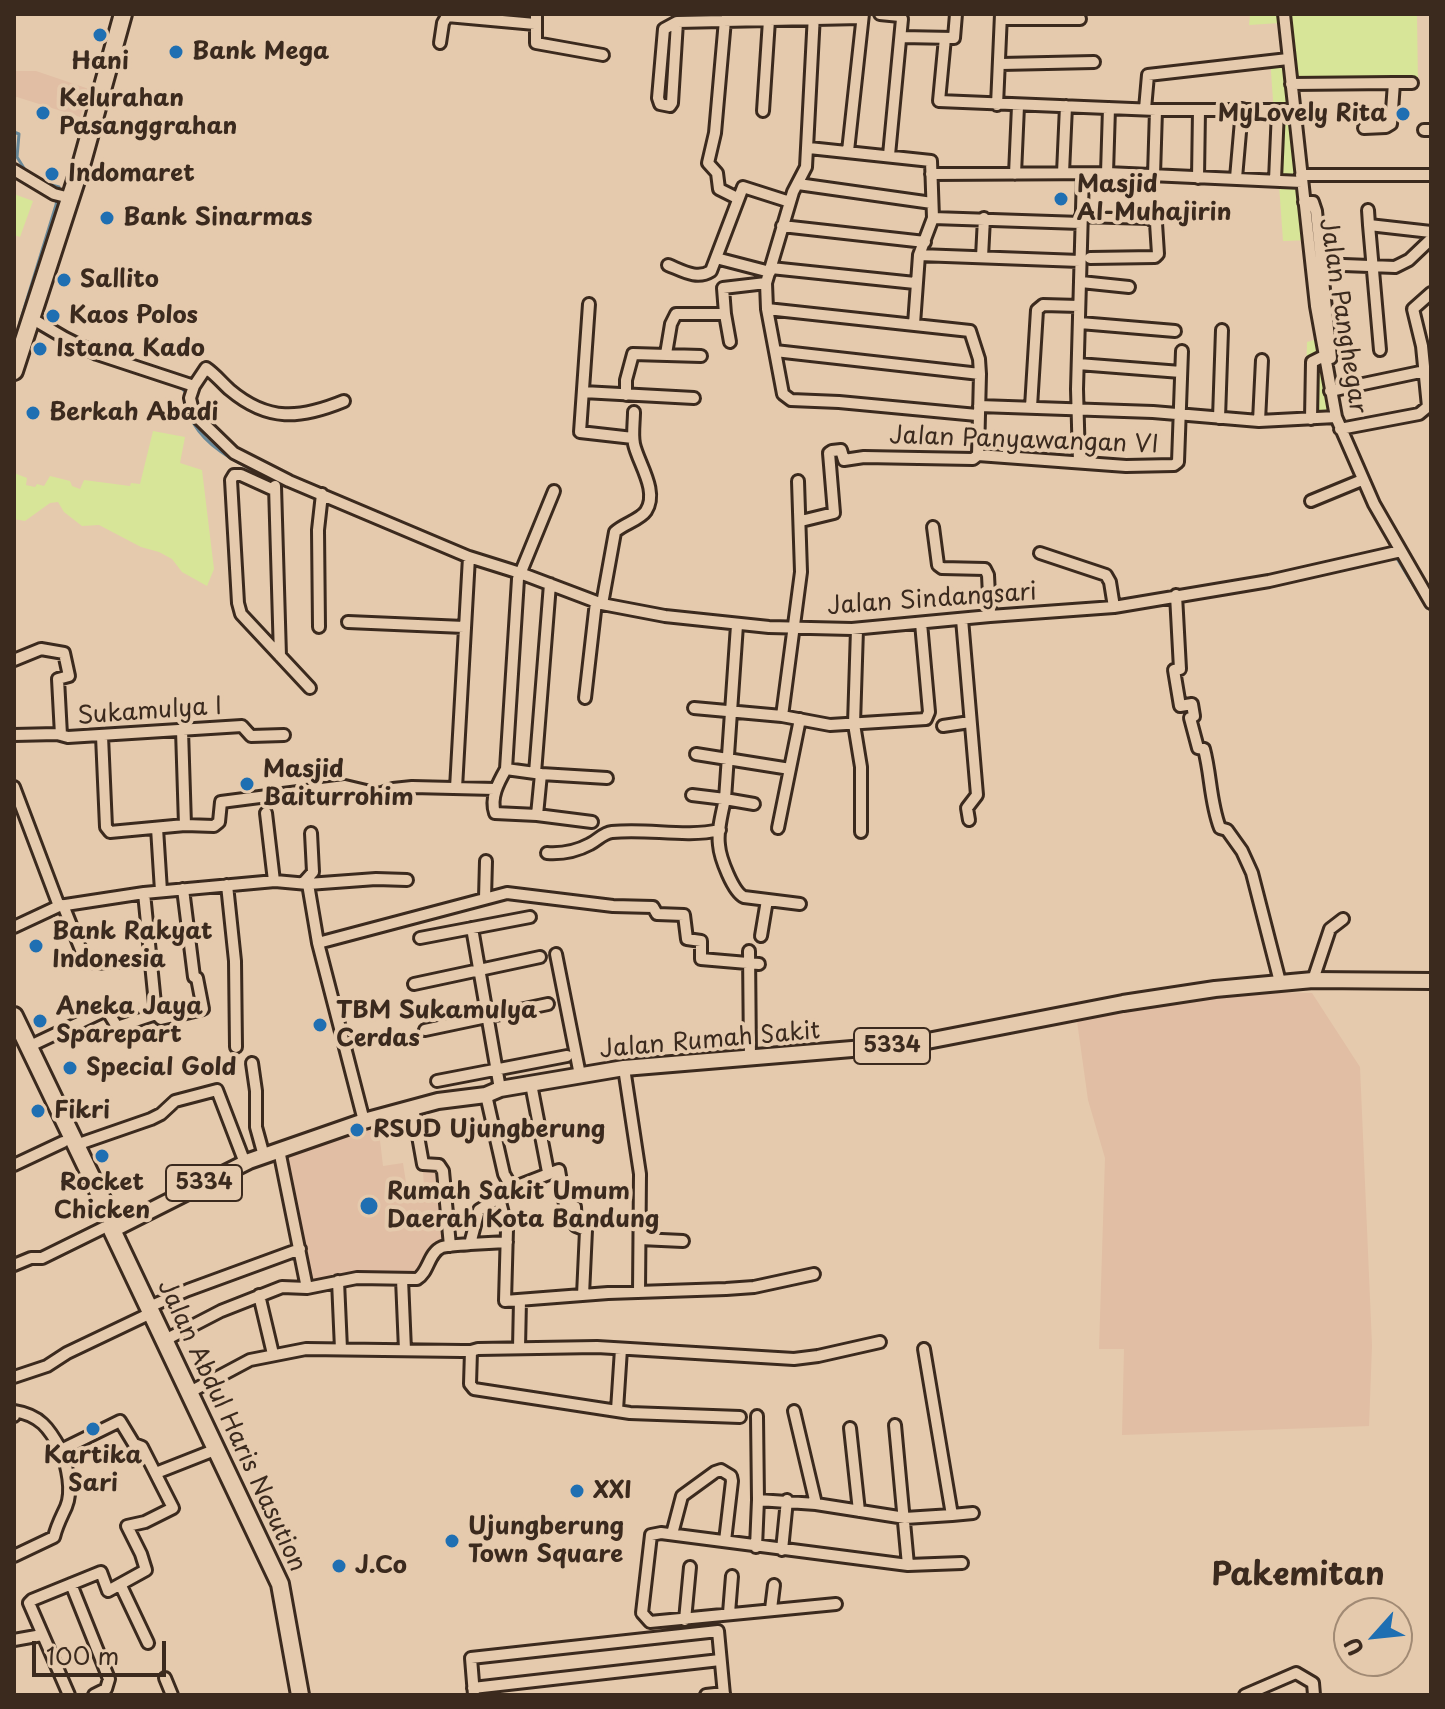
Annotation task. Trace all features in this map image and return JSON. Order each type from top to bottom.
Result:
[{"type":"highway","points":[[14,371],[62,196],[107,52],[123,14]]},
{"type":"highway","name":"Jalan Abdul Haris Nasution","points":[[14,1016],[21,1043],[70,1144],[113,1222],[109,1229],[280,1584],[300,1695]]},
{"type":"main road","name":"Jalan Rumah Sakit","points":[[109,1229],[245,1163],[364,1121],[438,1101],[624,1068],[912,1044],[1123,1003],[1280,982],[1431,981]]},
{"type":"street","points":[[880,14],[901,16],[889,155]]},
{"type":"street","points":[[901,37],[955,37],[956,14]]},
{"type":"street","name":"Jalan Panghegar","points":[[1284,14],[1304,202],[1317,264],[1324,356],[1336,417],[1362,480],[1431,603]]},
{"type":"street","points":[[440,43],[447,16],[536,19],[534,41],[537,44],[603,55]]},
{"type":"street","points":[[677,22],[672,104],[660,104],[664,29],[677,22],[862,16],[848,151]]},
{"type":"street","points":[[997,105],[1001,16],[1080,19]]},
{"type":"street","points":[[815,17],[806,167],[790,202],[769,274],[767,309],[783,394],[791,400],[978,410],[1077,408],[1259,421],[1336,417]]},
{"type":"street","points":[[725,20],[715,133],[708,163],[717,173],[719,189],[738,195]]},
{"type":"street","points":[[763,111],[769,20]]},
{"type":"street","points":[[945,38],[939,101],[1151,110],[1294,110]]},
{"type":"street","points":[[1154,175],[1148,75],[1288,59]]},
{"type":"street","points":[[1001,64],[1094,62]]},
{"type":"street","points":[[1364,128],[1391,124],[1394,83]]},
{"type":"street","points":[[1291,84],[1412,83]]},
{"type":"street","points":[[1015,174],[1018,106]]},
{"type":"street","points":[[1063,173],[1066,106]]},
{"type":"street","points":[[1107,173],[1109,108]]},
{"type":"street","points":[[1236,178],[1242,109]]},
{"type":"street","points":[[1198,178],[1199,110]]},
{"type":"street","points":[[1275,180],[1278,110]]},
{"type":"street","points":[[809,148],[931,161],[933,218],[919,255],[914,324]]},
{"type":"street","points":[[14,170],[62,196]]},
{"type":"street","points":[[931,174],[1107,173],[1275,180],[1431,175]]},
{"type":"street","points":[[1079,462],[1077,408],[1082,324],[1079,306],[1085,259],[1081,219],[1083,174]]},
{"type":"street","points":[[798,184],[932,203]]},
{"type":"street","points":[[668,265],[700,276],[711,271],[738,195],[746,187],[790,202]]},
{"type":"street","points":[[1368,210],[1380,350]]},
{"type":"street","points":[[919,255],[1085,259],[1155,257],[1158,254],[1156,223],[1149,218],[933,218]]},
{"type":"street","points":[[982,257],[984,218]]},
{"type":"street","points":[[1369,225],[1431,232]]},
{"type":"street","points":[[782,226],[925,242]]},
{"type":"street","points":[[1332,366],[1317,264],[1395,267],[1409,260],[1431,239]]},
{"type":"street","points":[[716,258],[769,274],[915,283]]},
{"type":"street","points":[[730,342],[723,288],[769,274]]},
{"type":"street","points":[[1081,282],[1129,287]]},
{"type":"street","points":[[1340,429],[1419,414],[1430,406],[1425,371],[1427,342],[1413,309],[1431,293]]},
{"type":"street","points":[[589,304],[579,430],[582,433],[633,438]]},
{"type":"street","points":[[1031,407],[1037,310],[1043,305],[1079,306]]},
{"type":"street","points":[[767,309],[970,331],[979,359],[980,374],[978,455]]},
{"type":"street","points":[[666,354],[671,324],[676,314],[725,314]]},
{"type":"street","points":[[25,323],[97,354],[194,386],[204,370],[208,369],[248,403],[271,415],[319,411],[344,401]]},
{"type":"street","points":[[1082,324],[1175,331]]},
{"type":"street","points":[[1219,418],[1222,330]]},
{"type":"street","points":[[775,351],[980,374]]},
{"type":"street","points":[[1181,414],[1182,351]]},
{"type":"street","points":[[626,395],[626,380],[633,354],[701,356]]},
{"type":"street","points":[[1311,419],[1312,362],[1324,356]]},
{"type":"street","points":[[1259,421],[1262,360]]},
{"type":"street","points":[[1078,364],[1181,372]]},
{"type":"street","points":[[1330,391],[1425,371]]},
{"type":"street","name":"Jalan Sindangsari","points":[[194,386],[190,400],[199,419],[234,453],[276,481],[469,560],[520,573],[599,603],[737,629],[792,633],[1114,607],[1269,581],[1401,551]]},
{"type":"street","points":[[583,392],[694,398]]},
{"type":"street","points":[[585,698],[599,603],[615,532],[647,508],[649,484],[638,461],[633,438],[634,412]]},
{"type":"street","name":"Jalan Panyawangan VI","points":[[801,521],[834,513],[829,451],[841,450],[844,460],[864,457],[973,459],[978,455],[1126,466],[1174,465],[1178,462],[1181,414]]},
{"type":"street","points":[[280,656],[276,481],[234,475],[231,480],[241,614],[264,637],[280,656],[310,688]]},
{"type":"street","points":[[1311,501],[1362,480]]},
{"type":"street","points":[[782,716],[801,572],[798,481]]},
{"type":"street","points":[[554,491],[520,573],[506,769],[495,789],[493,810],[495,813],[592,822]]},
{"type":"street","points":[[319,627],[321,499]]},
{"type":"street","points":[[933,527],[938,565],[942,568],[985,569],[990,616]]},
{"type":"street","points":[[1040,553],[1106,575],[1114,607]]},
{"type":"street","points":[[456,788],[469,560]]},
{"type":"street","points":[[537,815],[550,584]]},
{"type":"street","points":[[1176,595],[1180,669],[1174,670],[1180,706],[1192,704],[1194,716],[1190,718],[1198,748],[1204,749],[1208,764],[1212,806],[1220,828],[1227,830],[1242,851],[1252,873],[1280,982]]},
{"type":"street","points":[[962,619],[977,795],[967,808],[969,820]]},
{"type":"street","points":[[348,622],[464,627]]},
{"type":"street","points":[[694,708],[782,716],[825,724],[928,718],[921,623]]},
{"type":"street","points":[[737,629],[719,846],[736,893],[800,904]]},
{"type":"street","points":[[857,629],[854,724],[861,767],[861,832]]},
{"type":"street","points":[[264,637],[281,634]]},
{"type":"street","points":[[14,660],[41,649],[64,653],[69,676],[58,679],[61,735]]},
{"type":"street","points":[[778,828],[800,719]]},
{"type":"street","points":[[943,726],[970,722]]},
{"type":"street","name":"Sukamulya I","points":[[14,735],[102,736],[242,726],[251,736],[284,735]]},
{"type":"street","points":[[182,730],[185,825]]},
{"type":"street","points":[[102,736],[108,830],[218,825],[221,802],[345,786],[379,794],[390,790],[495,789]]},
{"type":"street","points":[[696,754],[790,769]]},
{"type":"street","points":[[506,769],[607,778]]},
{"type":"street","points":[[14,787],[81,950]]},
{"type":"street","points":[[692,795],[754,804]]},
{"type":"street","points":[[266,813],[274,881]]},
{"type":"street","points":[[547,853],[573,851],[610,832],[658,831],[701,835],[721,825]]},
{"type":"street","points":[[157,828],[161,891]]},
{"type":"street","points":[[311,833],[313,872],[306,883],[318,943],[364,1121]]},
{"type":"street","points":[[485,898],[486,861]]},
{"type":"street","points":[[14,927],[61,906],[144,893],[274,881],[407,880]]},
{"type":"street","points":[[227,885],[235,961],[236,1047]]},
{"type":"street","points":[[144,893],[156,1014],[161,1019],[203,1009],[197,978],[194,977],[183,889]]},
{"type":"street","points":[[318,943],[485,898],[515,893],[613,906],[653,907],[657,914],[685,915],[687,939],[702,942],[701,959],[754,964]]},
{"type":"street","points":[[761,936],[767,900]]},
{"type":"street","points":[[420,938],[530,917]]},
{"type":"street","points":[[1313,980],[1330,929],[1343,919]]},
{"type":"street","points":[[472,928],[497,1070],[493,1092],[504,1174],[513,1190]]},
{"type":"street","points":[[749,951],[754,964],[750,1057]]},
{"type":"street","points":[[556,954],[580,1075]]},
{"type":"street","points":[[414,984],[540,957]]},
{"type":"street","points":[[95,963],[150,959]]},
{"type":"street","points":[[425,1030],[548,1004]]},
{"type":"street","points":[[21,1043],[104,1011],[120,1026],[156,1014]]},
{"type":"street","points":[[437,1081],[567,1056]]},
{"type":"street","points":[[252,1063],[256,1127],[264,1156]]},
{"type":"street","points":[[624,1068],[640,1174],[639,1292]]},
{"type":"street","points":[[531,1084],[548,1172]]},
{"type":"street","points":[[14,1165],[161,1114],[175,1101],[217,1090],[245,1163]]},
{"type":"street","points":[[413,1108],[423,1164],[439,1165],[443,1171],[450,1246]]},
{"type":"street","points":[[279,1150],[307,1288]]},
{"type":"street","points":[[470,1244],[477,1212],[548,1172],[560,1171],[565,1205],[575,1207],[576,1226],[586,1230],[583,1295]]},
{"type":"street","points":[[499,1198],[505,1215],[507,1242],[503,1299],[754,1287],[814,1274]]},
{"type":"street","points":[[14,1265],[31,1258],[42,1258],[109,1229]]},
{"type":"street","points":[[640,1239],[683,1241]]},
{"type":"street","points":[[165,1340],[282,1287],[307,1288],[357,1278],[421,1278],[436,1251],[450,1246],[507,1242]]},
{"type":"street","points":[[14,1377],[47,1366],[188,1290],[300,1249]]},
{"type":"street","points":[[402,1279],[405,1350]]},
{"type":"street","points":[[338,1281],[341,1349]]},
{"type":"street","points":[[259,1295],[273,1354]]},
{"type":"street","points":[[519,1348],[520,1300]]},
{"type":"street","points":[[190,1392],[250,1360],[306,1349],[621,1349],[794,1359],[880,1342]]},
{"type":"street","points":[[617,1410],[621,1349]]},
{"type":"street","points":[[924,1349],[952,1515]]},
{"type":"street","points":[[471,1351],[470,1384],[474,1389],[617,1410],[740,1417]]},
{"type":"street","points":[[14,1416],[14,1411],[22,1412],[42,1421],[61,1450],[68,1473],[67,1505],[59,1516],[54,1537],[14,1556]]},
{"type":"street","points":[[794,1411],[816,1504]]},
{"type":"street","points":[[756,1547],[757,1416]]},
{"type":"street","points":[[61,1450],[99,1434],[120,1421],[134,1444],[142,1447],[173,1508],[145,1522],[127,1526],[146,1570],[108,1591],[101,1572],[29,1603],[69,1695]]},
{"type":"street","points":[[895,1425],[908,1565]]},
{"type":"street","points":[[850,1428],[859,1511]]},
{"type":"street","points":[[156,1473],[217,1449]]},
{"type":"street","points":[[672,1534],[682,1496],[721,1470],[731,1476],[732,1481],[725,1541]]},
{"type":"street","points":[[758,1500],[787,1500],[905,1518],[973,1513]]},
{"type":"street","points":[[782,1550],[787,1500]]},
{"type":"street","points":[[836,1604],[650,1622],[642,1613],[651,1535],[672,1534],[908,1565],[962,1563]]},
{"type":"street","points":[[685,1620],[690,1567]]},
{"type":"street","points":[[729,1613],[732,1576]]},
{"type":"street","points":[[71,1584],[109,1679],[106,1689],[98,1694]]},
{"type":"street","points":[[771,1609],[774,1585]]},
{"type":"street","points":[[121,1586],[148,1643]]},
{"type":"street","points":[[706,1695],[724,1694],[718,1631],[471,1658],[474,1692],[720,1660]]},
{"type":"street","points":[[14,1640],[42,1635]]},
{"type":"street","points":[[1245,1695],[1296,1673],[1313,1683],[1314,1695]]},
{"type":"street","points":[[165,1678],[172,1695]]},
{"type":"shaded area","points":[[14,71],[36,71],[89,89],[80,117],[14,98]]},
{"type":"shaded area","points":[[1266,992],[1312,993],[1360,1067],[1372,1345],[1369,1426],[1122,1435],[1124,1349],[1099,1349],[1105,1158],[1088,1100],[1077,1021],[1192,1000]]},
{"type":"shaded area","name":"Rumah Sakit Umum Daerah Kota Bandung","points":[[378,1123],[383,1166],[403,1163],[407,1189],[424,1187],[423,1172],[443,1170],[447,1236],[418,1277],[308,1286],[282,1155]]},
{"type":"green space","points":[[1250,14],[1417,14],[1418,86],[1292,82],[1311,240],[1283,241],[1270,58],[1283,56],[1280,23],[1249,25]]},
{"type":"green space","points":[[14,194],[33,201],[20,237],[14,235]]},
{"type":"green space","points":[[1321,338],[1336,415],[1305,417],[1307,342]]},
{"type":"green space","points":[[153,431],[185,437],[180,463],[202,470],[214,569],[207,586],[182,572],[172,559],[159,552],[141,547],[99,525],[82,526],[64,512],[58,502],[50,503],[25,521],[14,519],[14,473],[27,478],[26,485],[35,487],[37,484],[44,486],[50,476],[70,481],[72,486],[80,489],[84,480],[130,486],[131,483],[140,484]]},
{"type":"waterway","points":[[14,132],[19,134],[17,157],[27,173]]},
{"type":"waterway","points":[[20,322],[56,205],[59,187],[44,183]]},
{"type":"waterway","points":[[180,386],[187,394],[195,426],[206,440],[236,462],[284,484]]},
{"type":"waterway","points":[[295,489],[317,499]]},
{"type":"waterway","points":[[324,501],[339,508]]},
{"type":"waterway","points":[[424,543],[453,556]]},
{"type":"waterway","points":[[1395,555],[1427,608]]},
{"type":"waterway","points":[[556,592],[588,604]]},
{"type":"waterway","points":[[987,622],[1012,619]]},
{"type":"waterway","points":[[927,628],[951,625]]},
{"type":"waterway","points":[[710,626],[790,634]]},
{"type":"waterway","points":[[864,633],[912,629]]},
{"type":"waterway","points":[[797,634],[842,634]]},
{"type":"place","name":"Hani","points":[[100,35]]},
{"type":"place","name":"Bank Mega","points":[[176,52]]},
{"type":"place","name":"Kelurahan Pasanggrahan","points":[[43,113]]},
{"type":"place","name":"MyLovely Rita","points":[[1403,114]]},
{"type":"place","name":"Indomaret","points":[[52,174]]},
{"type":"place","name":"Masjid Al-Muhajirin","points":[[1061,199]]},
{"type":"place","name":"Bank Sinarmas","points":[[107,218]]},
{"type":"place","name":"Sallito","points":[[64,280]]},
{"type":"place","name":"Kaos Polos","points":[[53,316]]},
{"type":"place","name":"Istana Kado","points":[[40,349]]},
{"type":"place","name":"Berkah Abadi","points":[[33,413]]},
{"type":"place","name":"Masjid Baiturrohim","points":[[247,784]]},
{"type":"place","name":"Bank Rakyat Indonesia","points":[[36,946]]},
{"type":"place","name":"Aneka Jaya Sparepart","points":[[40,1021]]},
{"type":"place","name":"TBM Sukamulya Cerdas","points":[[320,1025]]},
{"type":"place","name":"Special Gold","points":[[70,1068]]},
{"type":"place","name":"Fikri","points":[[38,1111]]},
{"type":"place","name":"RSUD Ujungberung","points":[[357,1130]]},
{"type":"place","name":"Rocket Chicken","points":[[102,1156]]},
{"type":"place","name":"Rumah Sakit Umum Daerah Kota Bandung","points":[[369,1206]]},
{"type":"place","name":"Kartika Sari","points":[[93,1429]]},
{"type":"place","name":"XXI","points":[[577,1491]]},
{"type":"place","name":"Ujungberung Town Square","points":[[452,1541]]},
{"type":"place","name":"J.Co","points":[[339,1566]]},
{"type":"district","name":"Pakemitan","points":[[1298,1576]]}]
